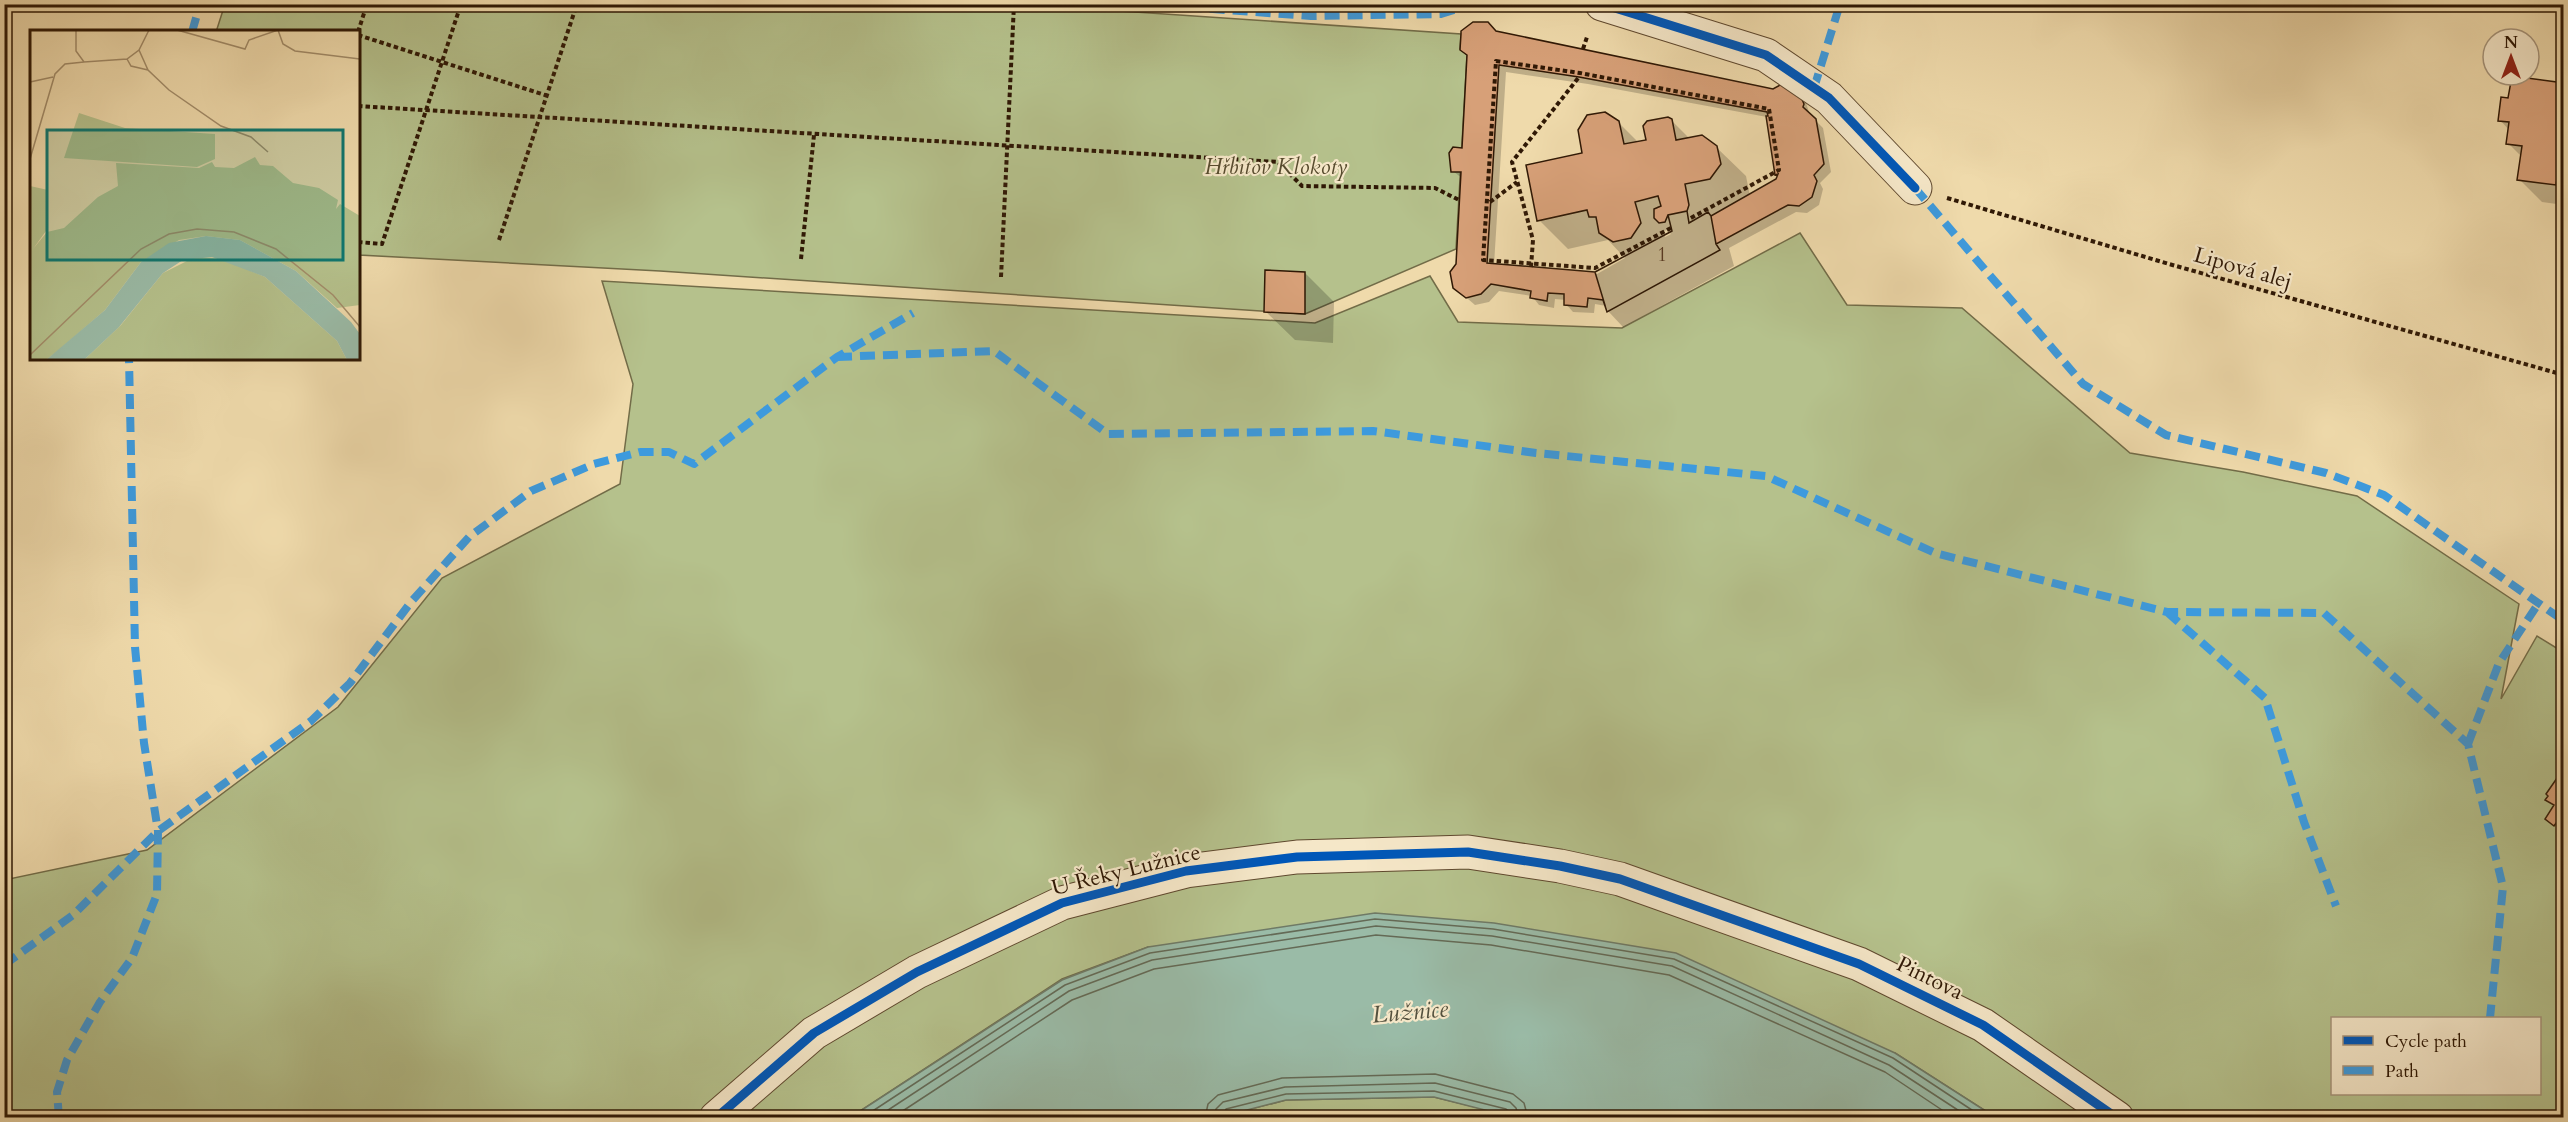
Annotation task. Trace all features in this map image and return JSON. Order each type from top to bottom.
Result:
[{"type":"street","points":[[1602,4],[1766,55],[1829,98],[1915,188]]},
{"type":"street","name":"U Řeky Lužnice","points":[[716,1118],[814,1033],[917,972],[1062,903],[1186,871],[1298,857],[1468,852],[1560,866],[1620,879],[1707,909]]},
{"type":"street","name":"Pintova","points":[[1707,909],[1858,964],[1983,1025],[2117,1118]]},
{"type":"path","points":[[359,30],[367,4]]},
{"type":"path","points":[[360,242],[382,244],[461,4]]},
{"type":"path","points":[[499,240],[577,4]]},
{"type":"path","points":[[1001,277],[1014,4]]},
{"type":"path","points":[[360,34],[548,96]]},
{"type":"path","points":[[1671,228],[1595,268],[1531,266],[1483,260],[1496,61],[1580,73],[1769,109],[1779,170],[1689,219]]},
{"type":"path","points":[[1531,266],[1533,240],[1512,162],[1579,77]]},
{"type":"path","points":[[360,106],[540,119],[1278,162],[1302,186],[1435,188],[1459,200]]},
{"type":"path","points":[[801,260],[814,135]]},
{"type":"path","points":[[1490,202],[1517,182]]},
{"type":"green space","name":"Hřbitov Klokoty","points":[[225,4],[1016,4],[1461,34],[1460,49],[1467,55],[1456,249],[1305,314],[660,271],[360,255],[360,30],[217,30]]},
{"type":"green space","points":[[1800,233],[1847,305],[1962,308],[2130,453],[2243,472],[2357,496],[2519,604],[2501,699],[2537,636],[2563,652],[2563,894],[2560,892],[2564,895],[2563,1117],[1995,1117],[1895,1053],[1148,947],[1062,979],[851,1117],[5,1117],[4,880],[147,850],[338,707],[442,578],[620,484],[633,384],[602,281],[1315,323],[1430,276],[1458,322],[1622,328]]},
{"type":"green space","points":[[1434,1097],[1516,1117],[1216,1118],[1286,1100]]},
{"type":"water","name":"Lužnice","points":[[1375,913],[1494,923],[1676,953],[1895,1053],[1995,1117],[1516,1118],[1434,1097],[1286,1100],[1216,1118],[851,1117],[1062,980],[1148,947]]},
{"type":"building","points":[[1473,22],[1488,22],[1496,31],[1773,89],[1782,84],[1798,90],[1804,104],[1803,107],[1816,119],[1824,164],[1814,175],[1817,181],[1812,197],[1799,206],[1788,205],[1716,244],[1720,250],[1607,312],[1603,300],[1588,298],[1587,307],[1564,305],[1564,294],[1548,293],[1547,301],[1530,298],[1531,291],[1491,284],[1481,294],[1466,298],[1453,288],[1450,272],[1456,264],[1461,172],[1451,172],[1449,153],[1453,147],[1462,148],[1467,55],[1460,50],[1461,31]],"holes":[[[1499,65],[1579,77],[1767,112],[1775,175],[1778,174],[1776,179],[1711,216],[1708,212],[1689,223],[1687,211],[1668,215],[1672,231],[1595,272],[1487,263]]]},
{"type":"building","points":[[2541,80],[2564,83],[2564,173],[2558,172],[2556,185],[2517,180],[2522,146],[2506,144],[2509,122],[2498,121],[2501,97],[2508,98],[2510,87],[2541,87]]},
{"type":"building","points":[[1605,112],[1619,121],[1624,144],[1646,140],[1643,126],[1647,121],[1668,117],[1672,119],[1676,140],[1702,135],[1717,146],[1721,164],[1710,179],[1685,184],[1689,205],[1687,211],[1668,215],[1665,222],[1659,223],[1654,218],[1654,209],[1661,206],[1658,196],[1635,202],[1641,223],[1631,238],[1613,242],[1599,233],[1596,217],[1589,217],[1587,210],[1537,221],[1526,165],[1582,153],[1578,130],[1587,115]]},
{"type":"building","points":[[1687,211],[1689,223],[1708,212],[1711,216],[1716,244],[1720,250],[1607,312],[1595,272],[1672,231],[1668,215]]},
{"type":"building","points":[[1265,270],[1305,272],[1305,314],[1264,312]]},
{"type":"building","points":[[2564,768],[2564,812],[2554,826],[2545,819],[2554,805],[2545,800],[2548,796],[2546,794]]},
{"type":"marked path","points":[[193,30],[200,4]]},
{"type":"marked path","points":[[1141,4],[1311,16],[1441,14],[1472,4]]},
{"type":"marked path","points":[[1814,88],[1840,4]]},
{"type":"marked path","points":[[1915,188],[2083,384],[2166,435],[2326,473],[2384,495],[2564,621]]},
{"type":"marked path","points":[[4,965],[73,915],[158,831],[311,721],[350,683],[411,602],[469,537],[531,491],[594,464],[640,452],[669,452],[694,464],[837,357],[913,313]]},
{"type":"marked path","points":[[837,357],[994,351],[1108,434],[1373,431],[1536,453],[1766,476],[1935,553],[2167,612],[2324,613],[2468,744],[2503,887],[2490,1017]]},
{"type":"marked path","points":[[59,1118],[57,1092],[67,1060],[100,1002],[132,958],[157,894],[158,831],[144,743],[135,647],[129,360]]},
{"type":"marked path","points":[[2468,744],[2499,663],[2538,604]]},
{"type":"marked path","points":[[2167,612],[2265,698],[2304,822],[2336,906]]},
{"type":"cycle path","points":[[1602,4],[1766,55],[1829,98],[1915,188]]},
{"type":"cycle path","points":[[716,1118],[814,1033],[917,972],[1062,903],[1186,871],[1297,857],[1468,852],[1560,866],[1620,879],[1859,964],[1983,1025],[2117,1118]]}]
